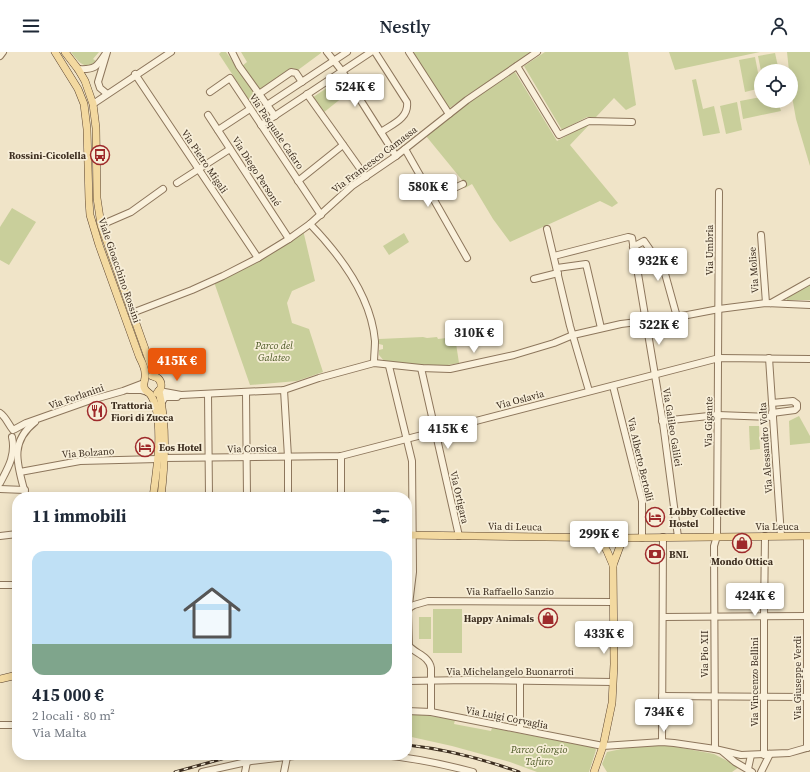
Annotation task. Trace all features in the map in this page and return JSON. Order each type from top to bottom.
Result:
[{"type":"main road","name":"Viale Gioacchino Rossini","points":[[55,52],[78,89],[84,104],[87,123],[90,215],[138,356],[145,371],[145,381]]},
{"type":"main road","name":"Viale Gioacchino Rossini","points":[[64,52],[78,69],[85,81],[93,104],[96,128],[97,198],[101,225],[132,313],[158,379]]},
{"type":"main road","points":[[154,492],[161,459],[164,437],[162,402],[159,391],[161,388],[158,379],[148,378],[145,381],[144,386],[153,400],[156,409],[161,459],[161,492]]},
{"type":"main road","points":[[148,393],[153,394],[159,391]]},
{"type":"main road","name":"Via di Leuca","points":[[412,536],[623,538]]},
{"type":"main road","name":"Via Leuca","points":[[623,538],[808,536]]},
{"type":"main road","points":[[599,538],[607,551],[613,566]]},
{"type":"main road","points":[[594,772],[603,746],[611,709],[613,682],[613,566],[623,538]]},
{"type":"main road","points":[[0,675],[12,673]]},
{"type":"main road","points":[[0,679],[12,676]]},
{"type":"street","points":[[0,56],[3,52]]},
{"type":"street","points":[[78,69],[90,70],[98,66],[107,52]]},
{"type":"street","points":[[106,93],[100,88],[98,82],[107,52]]},
{"type":"street","points":[[93,104],[106,93],[171,52]]},
{"type":"street","points":[[232,52],[239,66],[274,116]]},
{"type":"street","points":[[327,52],[342,71],[396,156]]},
{"type":"street","points":[[267,105],[347,52]]},
{"type":"street","points":[[261,125],[371,52]]},
{"type":"street","points":[[375,52],[407,102],[408,107],[403,117],[381,132]]},
{"type":"street","points":[[409,52],[449,114]]},
{"type":"street","name":"Via Francesco Camassa","points":[[132,313],[192,290],[258,258],[289,239],[321,215],[352,186],[396,156],[449,114],[537,52]]},
{"type":"street","points":[[517,66],[559,135],[589,121],[632,122]]},
{"type":"street","points":[[259,94],[291,72],[296,73],[302,82]]},
{"type":"street","name":"Via Pietro Migali","points":[[135,74],[258,258]]},
{"type":"street","name":"Via Pasquale Cafaro","points":[[210,92],[230,78],[321,215]]},
{"type":"street","points":[[307,94],[366,177]]},
{"type":"street","points":[[218,130],[250,109]]},
{"type":"street","name":"Via Diego Personé","points":[[208,114],[289,239]]},
{"type":"street","points":[[298,181],[343,145]]},
{"type":"street","points":[[177,183],[230,149]]},
{"type":"street","points":[[405,149],[467,258]]},
{"type":"street","points":[[433,198],[463,184]]},
{"type":"street","points":[[101,225],[131,212],[163,189]]},
{"type":"street","name":"Via Umbria","points":[[719,192],[719,309]]},
{"type":"street","points":[[310,224],[330,246],[346,267],[362,297],[370,319],[375,342],[374,363]]},
{"type":"street","points":[[547,229],[570,326],[589,392]]},
{"type":"street","name":"Via Molise","points":[[761,235],[768,303]]},
{"type":"street","name":"Via Galileo Galilei","points":[[554,256],[628,237],[632,238],[662,421],[678,537]]},
{"type":"street","points":[[634,247],[644,241],[664,270],[677,317]]},
{"type":"street","points":[[534,279],[557,270],[586,264],[600,328]]},
{"type":"street","points":[[768,303],[810,281]]},
{"type":"street","points":[[159,391],[172,392],[181,395],[284,390],[319,378],[374,363],[389,366],[450,368],[514,355],[554,343],[573,335],[600,328],[646,320],[677,317],[719,309],[768,303],[810,305]]},
{"type":"street","name":"Via Gigante","points":[[717,536],[719,309]]},
{"type":"street","name":"Via Oslavia","points":[[341,456],[719,358],[810,358]]},
{"type":"street","name":"Via Alessandro Volta","points":[[769,358],[781,536]]},
{"type":"street","points":[[389,366],[412,461],[411,492]]},
{"type":"street","name":"Via Ortigara","points":[[421,368],[458,536]]},
{"type":"street","points":[[158,379],[176,391],[188,394]]},
{"type":"street","name":"Via Forlanini","points":[[14,429],[26,423],[36,421],[91,400],[123,391],[145,381]]},
{"type":"street","name":"Via Alberto Bertolli","points":[[613,386],[642,501],[642,538]]},
{"type":"street","name":"Via Forlanini","points":[[123,391],[141,390],[148,393]]},
{"type":"street","points":[[284,390],[288,457],[288,492]]},
{"type":"street","points":[[246,393],[247,492]]},
{"type":"street","points":[[162,402],[165,397],[181,397],[188,394]]},
{"type":"street","points":[[208,394],[209,492]]},
{"type":"street","points":[[662,421],[718,415],[772,415],[797,408],[797,404],[793,401],[772,403]]},
{"type":"street","points":[[0,413],[14,429],[21,430],[22,436],[16,456],[25,490],[0,489]]},
{"type":"street","name":"Via Forlanini","points":[[22,436],[36,421]]},
{"type":"street","points":[[0,483],[11,463],[14,452],[11,432],[14,429]]},
{"type":"street","points":[[12,437],[16,440],[22,436]]},
{"type":"street","points":[[341,456],[341,492]]},
{"type":"street","name":"Via Corsica","points":[[161,459],[341,456]]},
{"type":"street","name":"Via Bolzano","points":[[20,472],[80,461],[161,459]]},
{"type":"street","points":[[11,463],[18,464]]},
{"type":"street","points":[[0,536],[12,535]]},
{"type":"street","name":"Via Pio XII","points":[[715,749],[714,546],[717,536]]},
{"type":"street","name":"Via Vincenzo Bellini","points":[[765,536],[764,697],[767,755]]},
{"type":"street","name":"Via Giuseppe Verdi","points":[[808,536],[809,747]]},
{"type":"street","points":[[662,742],[663,537]]},
{"type":"street","points":[[412,560],[412,581]]},
{"type":"street","points":[[0,585],[12,585]]},
{"type":"street","name":"Via Raffaello Sanzio","points":[[412,606],[428,601],[613,602]]},
{"type":"street","points":[[663,617],[809,616]]},
{"type":"street","points":[[412,649],[427,659],[430,663],[431,712]]},
{"type":"street","name":"Via Michelangelo Buonarroti","points":[[412,680],[613,682]]},
{"type":"street","points":[[520,681],[520,729]]},
{"type":"street","points":[[662,696],[809,697]]},
{"type":"street","name":"Via Luigi Corvaglia","points":[[412,711],[431,712],[603,746],[662,742],[715,749],[741,755],[789,753],[809,747]]},
{"type":"street","points":[[0,725],[12,725]]},
{"type":"street","points":[[722,751],[735,762],[750,771],[751,755]]},
{"type":"street","points":[[761,772],[767,755]]},
{"type":"street","points":[[412,758],[473,772]]},
{"type":"street","points":[[202,772],[263,760]]},
{"type":"street","points":[[284,772],[286,760]]},
{"type":"street","points":[[245,772],[247,762]]},
{"type":"green space","points":[[71,52],[99,52],[93,59],[96,61],[88,66],[82,64]]},
{"type":"green space","points":[[221,52],[226,52],[258,98],[251,103],[219,54]]},
{"type":"green space","points":[[241,52],[321,53],[298,70],[292,68],[289,69],[259,90],[242,66],[247,62]]},
{"type":"green space","points":[[413,52],[531,52],[448,109]]},
{"type":"green space","points":[[545,52],[628,52],[636,105],[626,110],[614,98],[596,117],[587,117],[562,130],[524,66]]},
{"type":"green space","points":[[669,52],[760,52],[675,70]]},
{"type":"green space","points":[[787,52],[810,52],[810,166],[794,108],[798,108],[798,64],[788,64]]},
{"type":"green space","points":[[775,53],[777,64],[760,64],[758,56]]},
{"type":"green space","points":[[755,57],[756,64],[754,64],[754,90],[745,92],[739,60]]},
{"type":"green space","points":[[515,72],[557,141],[586,125],[588,126],[570,145],[618,203],[612,207],[600,201],[510,242],[493,219],[472,184],[465,188],[462,180],[426,136],[469,102]]},
{"type":"green space","points":[[696,79],[703,109],[714,106],[720,133],[703,136],[692,80]]},
{"type":"green space","points":[[334,83],[343,97],[323,113],[312,98]]},
{"type":"green space","points":[[754,98],[754,108],[780,108],[781,111],[743,119],[740,101]]},
{"type":"green space","points":[[737,102],[742,130],[726,134],[720,106]]},
{"type":"green space","points":[[12,208],[36,222],[9,265],[0,260],[0,227]]},
{"type":"green space","name":"Parco del Galateo","points":[[303,230],[315,281],[292,291],[287,303],[292,323],[309,329],[323,372],[297,381],[250,385],[214,282]]},
{"type":"green space","points":[[404,233],[409,242],[389,255],[383,246]]},
{"type":"green space","points":[[810,283],[810,300],[787,300],[786,296]]},
{"type":"green space","points":[[437,337],[438,339],[455,337],[459,363],[442,366],[385,362],[379,355],[379,350],[383,349],[383,345],[379,344],[379,339]]},
{"type":"green space","points":[[799,416],[810,436],[810,443],[790,445],[789,421]]},
{"type":"green space","points":[[749,426],[759,426],[760,449],[750,450]]},
{"type":"green space","points":[[433,609],[462,609],[462,653],[433,653]]},
{"type":"green space","points":[[419,617],[431,617],[431,639],[419,639]]},
{"type":"green space","name":"Parco Giorgio Tafuro","points":[[412,715],[424,715],[455,720],[454,724],[491,731],[492,728],[595,748],[596,750],[589,772],[537,772],[510,762],[452,746],[412,737]]},
{"type":"green space","points":[[666,745],[714,754],[739,767],[732,772],[607,772],[602,764],[607,752],[626,748]]},
{"type":"railway","points":[[412,746],[464,755],[519,772]]},
{"type":"railway","points":[[175,772],[218,760]]},
{"type":"place","name":"Rossini-Cicolella","points":[[100,155]]},
{"type":"place","name":"Trattoria Fiori di Zucca","points":[[97,411]]},
{"type":"place","name":"Eos Hotel","points":[[145,447]]},
{"type":"place","name":"Lobby Collective Hostel","points":[[655,517]]},
{"type":"place","name":"Mondo Ottica","points":[[742,543]]},
{"type":"place","name":"BNL","points":[[655,554]]},
{"type":"place","name":"Happy Animals","points":[[548,618]]}]
